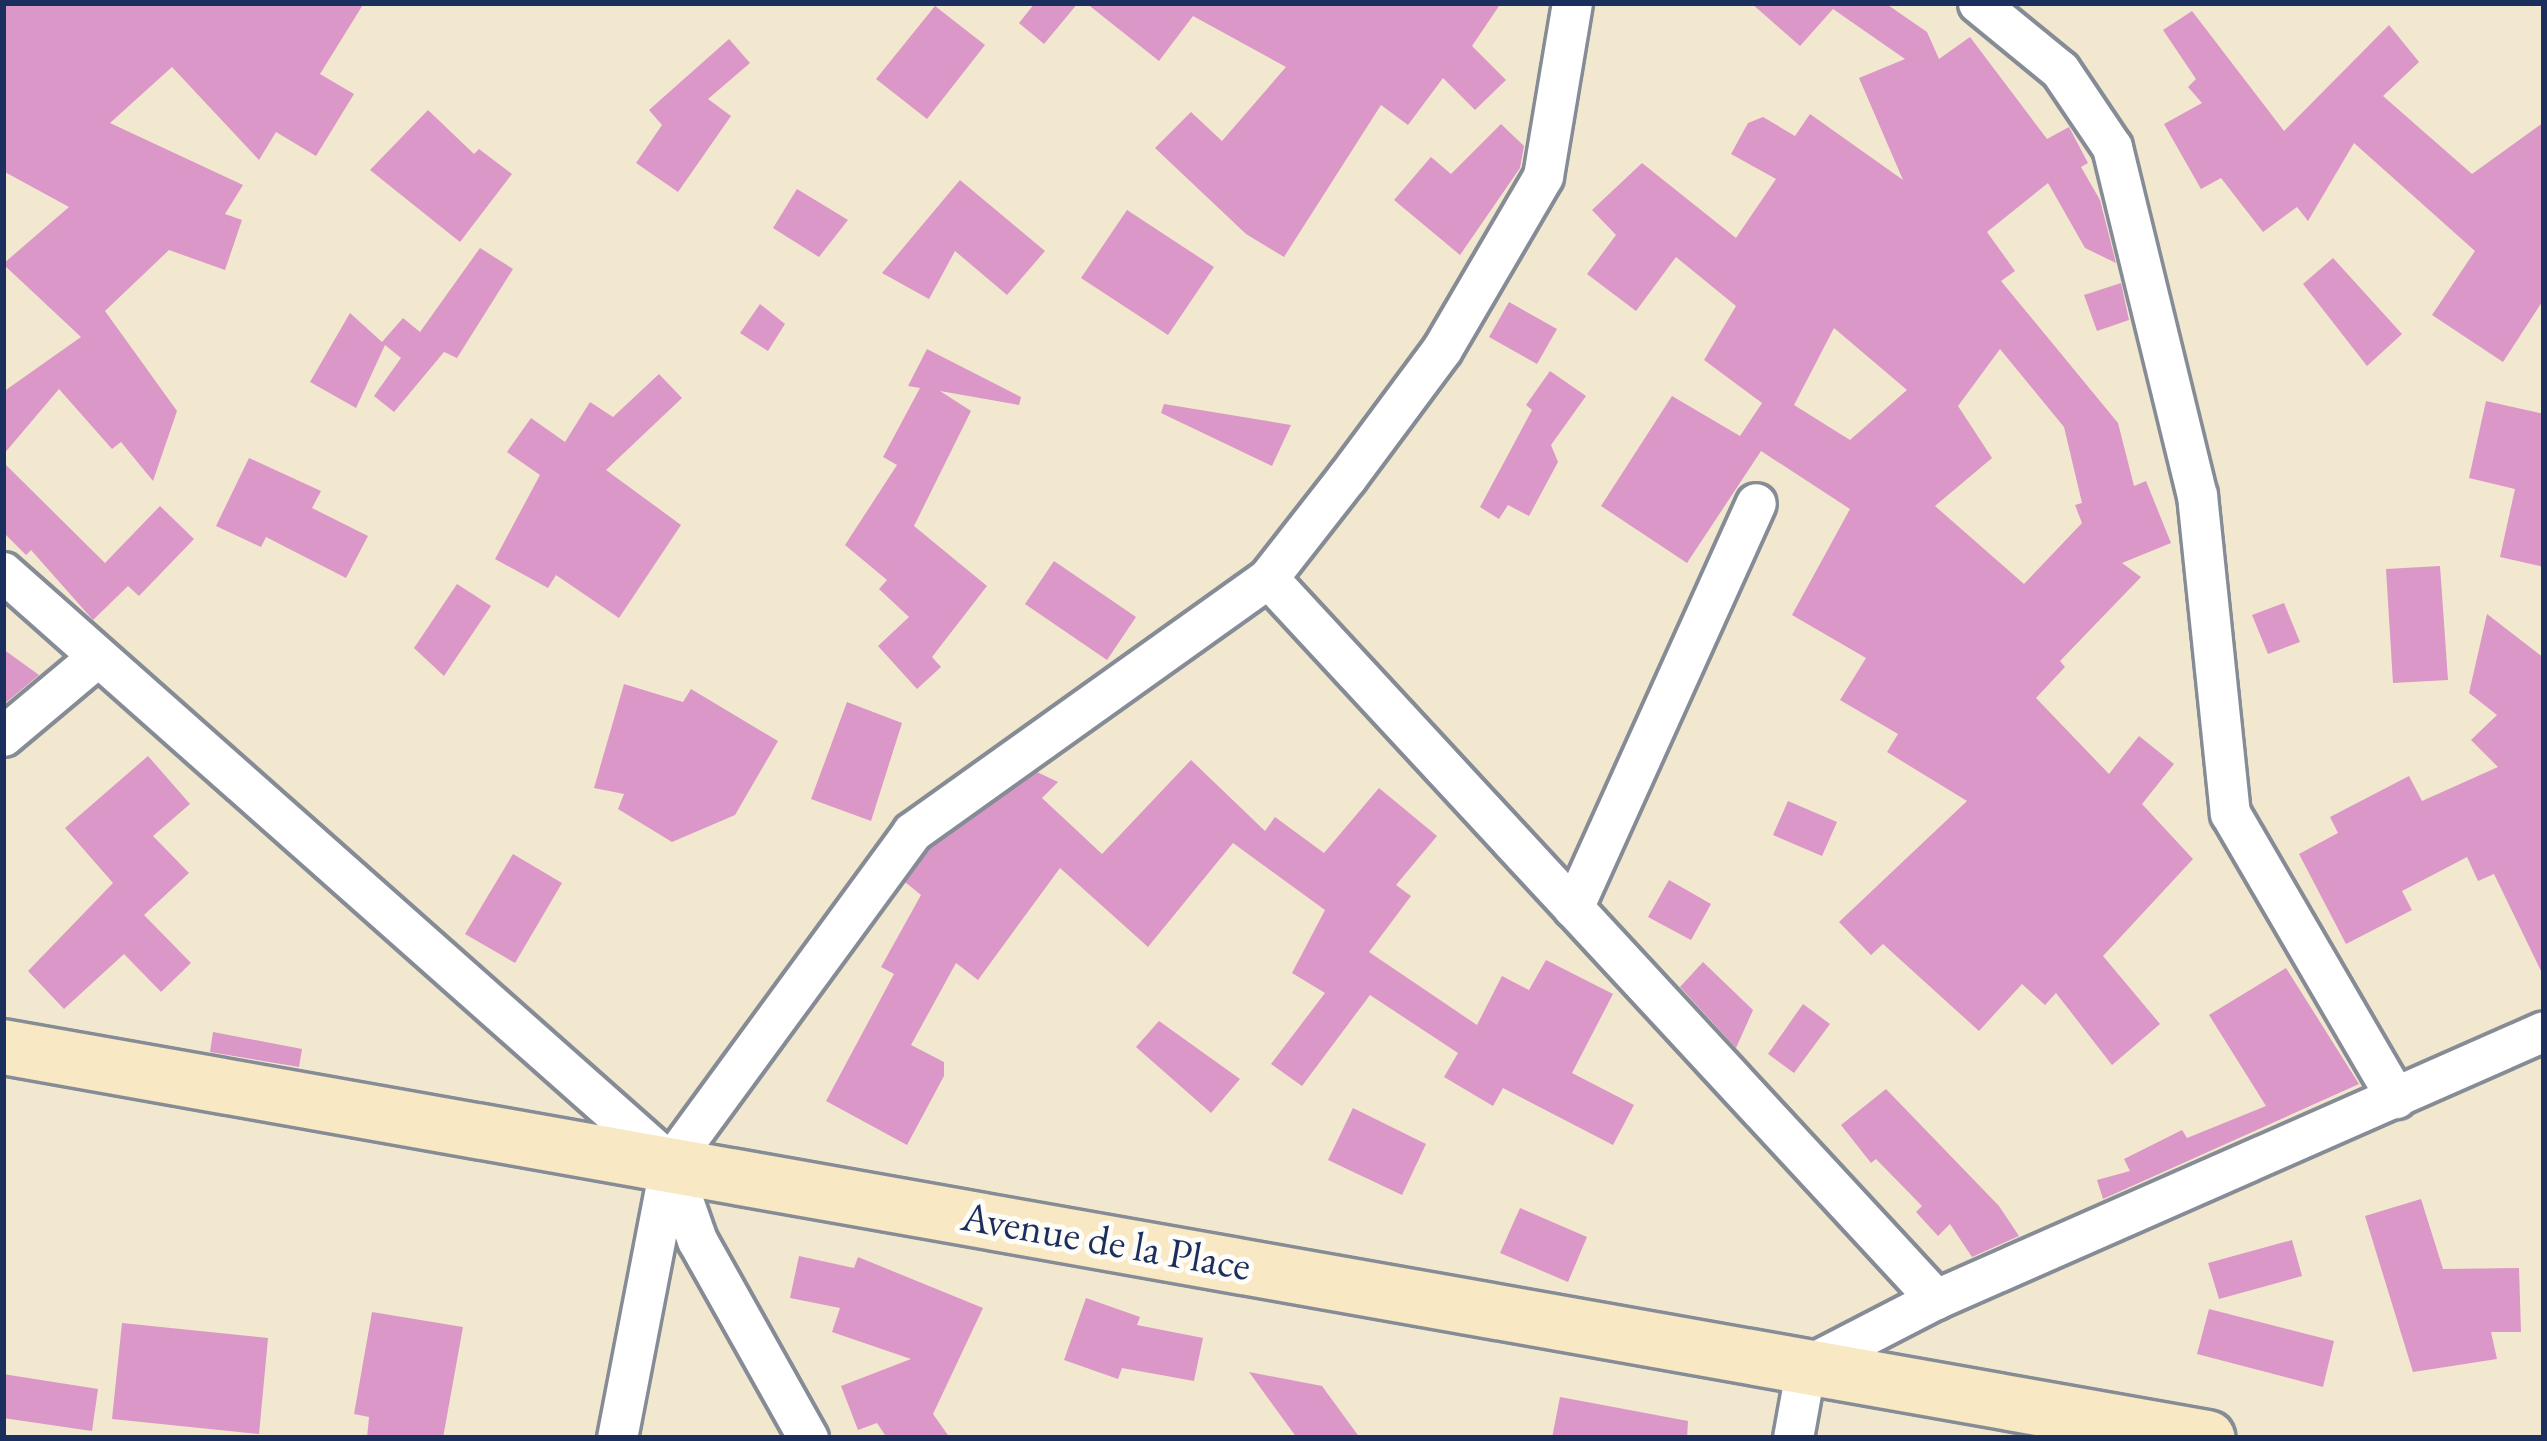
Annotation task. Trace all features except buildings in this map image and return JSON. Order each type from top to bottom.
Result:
[{"type":"street","points":[[616,1438],[670,1163],[912,832],[1268,578],[1442,349],[1521,219],[1556,128],[1572,3]]},
{"type":"street","points":[[1978,3],[2060,70],[2112,147],[2197,495],[2230,813],[2396,1099]]},
{"type":"street","points":[[1573,908],[1756,503]]},
{"type":"street","points":[[3,572],[670,1163],[697,1240],[808,1438]]},
{"type":"street","points":[[1268,578],[1936,1299]]},
{"type":"street","points":[[3,736],[95,658]]},
{"type":"street","points":[[1793,1438],[1806,1366],[1936,1299],[2544,1031]]},
{"type":"street","name":"Avenue de la Place","points":[[3,1047],[2208,1438]]}]
